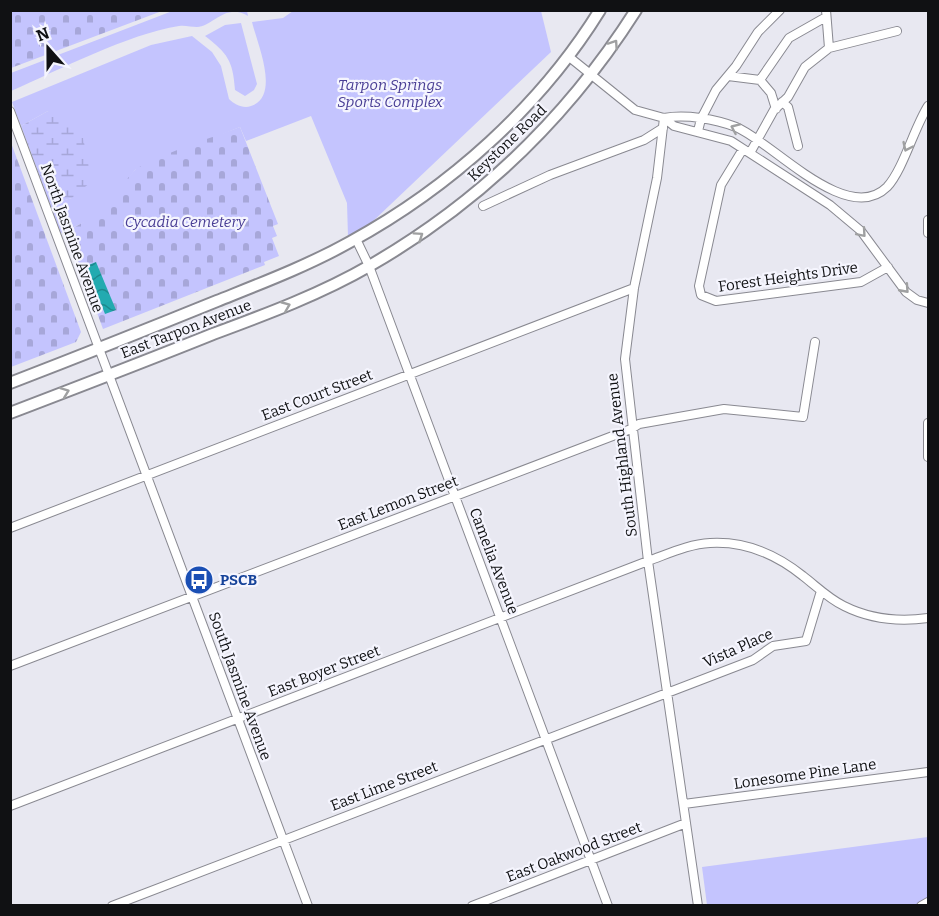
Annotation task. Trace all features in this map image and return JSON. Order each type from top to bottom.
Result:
[{"type":"main road","name":"Keystone Road","points":[[356,239],[420,199],[484,147],[513,119],[568,56],[600,10]]},
{"type":"main road","name":"Keystone Road","points":[[369,266],[452,213],[499,174],[543,132],[591,76],[636,10]]},
{"type":"main road","name":"East Tarpon Avenue","points":[[10,382],[279,276],[356,239]]},
{"type":"main road","name":"East Tarpon Avenue","points":[[10,413],[302,299],[369,266]]},
{"type":"street","points":[[698,131],[701,119],[716,90],[758,32],[780,10]]},
{"type":"street","points":[[760,80],[789,38],[826,14],[829,48]]},
{"type":"street","points":[[747,151],[757,142],[776,109],[788,97],[806,67],[829,48],[897,31]]},
{"type":"street","points":[[568,56],[634,110],[664,118],[674,126],[731,141],[830,205],[857,226],[909,295],[928,303]]},
{"type":"street","points":[[728,76],[760,80],[771,93],[776,109]]},
{"type":"street","points":[[782,102],[788,107],[798,146]]},
{"type":"street","points":[[664,118],[680,115],[738,128],[806,175],[837,192],[860,198],[885,188],[928,106]]},
{"type":"street","name":"North Jasmine Avenue","points":[[10,111],[109,375]]},
{"type":"street","name":"South Highland Avenue","points":[[664,118],[625,353],[631,429],[648,561],[699,905]]},
{"type":"street","points":[[483,206],[550,175],[644,140],[663,128]]},
{"type":"street","name":"Forest Heights Drive","points":[[747,151],[721,185],[699,286],[701,295],[716,301],[861,282],[888,267]]},
{"type":"street","points":[[777,172],[783,161]]},
{"type":"street","points":[[801,187],[806,175]]},
{"type":"street","points":[[830,205],[837,192]]},
{"type":"street","points":[[928,220],[928,233]]},
{"type":"street","name":"Camelia Avenue","points":[[356,239],[369,266],[608,906]]},
{"type":"street","name":"East Court Street","points":[[10,528],[634,288]]},
{"type":"street","name":"East Lemon Street","points":[[10,666],[631,429],[643,422],[719,410],[803,417],[815,342]]},
{"type":"street","name":"South Jasmine Avenue","points":[[109,375],[308,906]]},
{"type":"street","points":[[928,423],[928,458]]},
{"type":"street","name":"East Boyer Street","points":[[10,806],[648,561],[709,543],[743,546],[782,561],[843,606],[867,615],[892,620],[928,618]]},
{"type":"street","name":"Vista Place","points":[[667,693],[753,660],[773,646],[806,641],[821,591]]},
{"type":"street","name":"East Lime Street","points":[[112,906],[667,693]]},
{"type":"street","name":"Lonesome Pine Lane","points":[[684,804],[928,772]]},
{"type":"street","name":"East Oakwood Street","points":[[472,906],[686,824]]},
{"type":"street","points":[[921,906],[928,902]]},
{"type":"green space","points":[[11,10],[162,10],[162,11],[11,68]]},
{"type":"green space","points":[[175,10],[247,11],[248,16],[240,12],[226,13],[203,26],[179,26],[159,30],[94,54],[11,91],[11,73]]},
{"type":"green space","name":"Tarpon Springs Sports Complex","points":[[293,11],[541,11],[551,52],[370,224],[348,237],[347,203],[311,116],[246,141],[240,127],[135,170],[110,203],[89,220],[61,233],[50,204],[72,198],[48,111],[21,126],[12,102],[151,45],[192,36],[212,52],[221,66],[229,99],[239,106],[251,106],[260,100],[265,92],[266,81],[262,55],[252,22],[283,18]]},
{"type":"green space","points":[[241,23],[257,84],[254,90],[245,96],[235,90],[233,71],[228,58],[205,36],[225,25]]},
{"type":"green space","points":[[48,111],[81,128],[92,181],[72,198],[50,204],[21,126]]},
{"type":"green space","name":"Cycadia Cemetery","points":[[240,127],[278,224],[273,226],[277,236],[272,238],[279,256],[264,262],[265,265],[103,329],[67,231],[98,212],[141,166]]},
{"type":"green space","points":[[10,140],[81,332],[76,342],[11,367]]},
{"type":"green space","points":[[928,837],[928,905],[707,905],[702,867]]},
{"type":"water","points":[[96,262],[116,310],[105,314],[86,266]]},
{"type":"place","name":"PSCB","points":[[199,580]]}]
